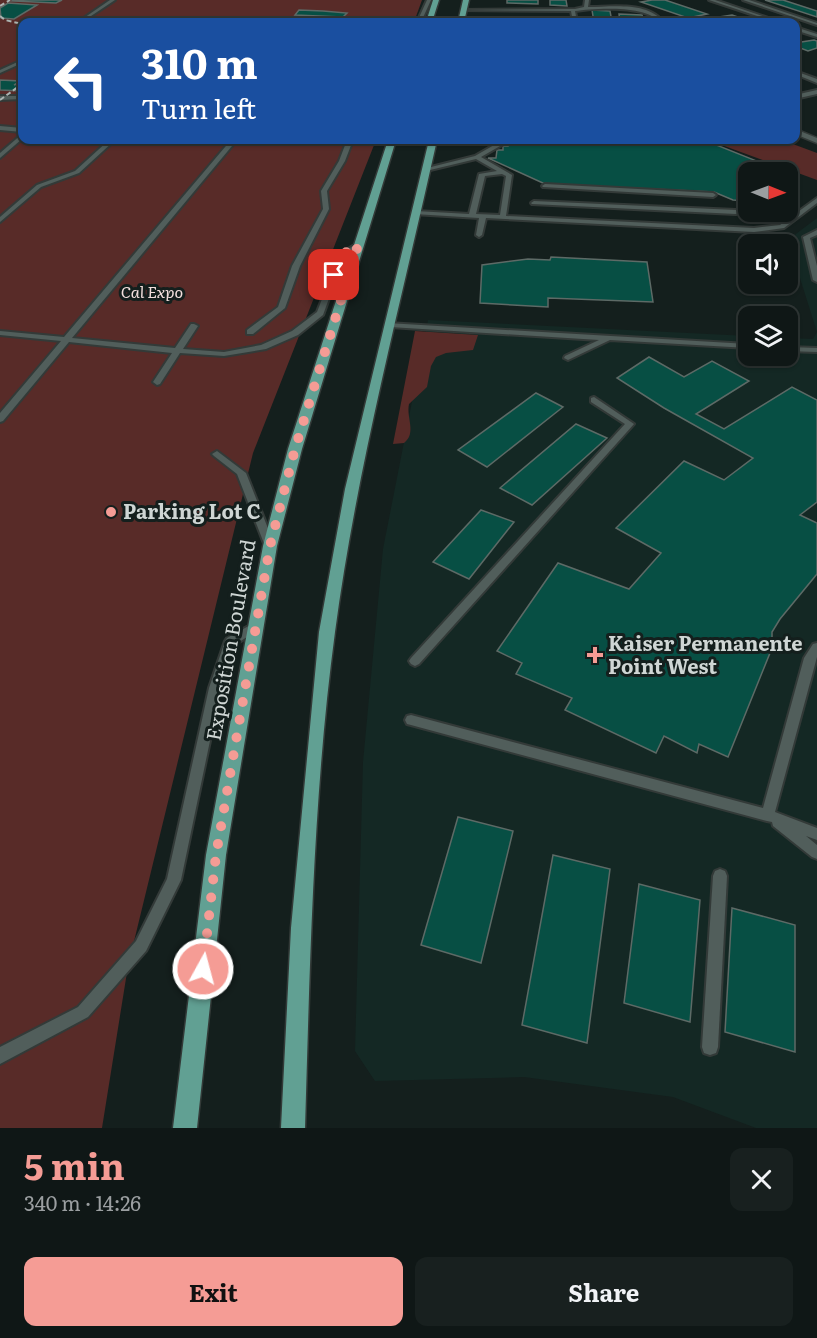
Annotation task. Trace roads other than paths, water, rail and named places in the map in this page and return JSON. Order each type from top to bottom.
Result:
[{"type":"main road","points":[[430,18],[436,0]]},
{"type":"main road","points":[[800,123],[808,126]]},
{"type":"main road","points":[[800,134],[817,141]]},
{"type":"main road","name":"Exposition Boulevard","points":[[185,1128],[216,855],[254,627],[270,546],[295,449],[389,144]]},
{"type":"main road","points":[[293,1128],[301,928],[327,632],[352,489],[432,144]]},
{"type":"lane","points":[[86,18],[113,0]]},
{"type":"lane","points":[[420,18],[429,0]]},
{"type":"lane","points":[[586,8],[587,0]]},
{"type":"lane","points":[[711,0],[766,18]]},
{"type":"lane","points":[[745,0],[799,18]]},
{"type":"lane","points":[[465,5],[519,9],[644,10],[660,18]]},
{"type":"lane","points":[[573,10],[574,18]]},
{"type":"lane","points":[[800,18],[817,24]]},
{"type":"lane","points":[[800,30],[817,36]]},
{"type":"lane","points":[[0,72],[18,63]]},
{"type":"lane","points":[[800,74],[817,81]]},
{"type":"lane","points":[[800,96],[817,92]]},
{"type":"lane","points":[[0,98],[18,98]]},
{"type":"lane","points":[[0,128],[18,130]]},
{"type":"lane","points":[[0,156],[18,140]]},
{"type":"lane","points":[[0,220],[39,186],[77,172],[108,144]]},
{"type":"lane","points":[[0,419],[231,144]]},
{"type":"lane","points":[[250,332],[281,309],[296,266],[326,209],[324,191],[342,161],[348,144]]},
{"type":"lane","points":[[426,169],[477,157],[500,144]]},
{"type":"lane","points":[[477,157],[509,175],[503,217]]},
{"type":"lane","points":[[472,216],[482,174],[502,172]]},
{"type":"lane","points":[[546,186],[713,195]]},
{"type":"lane","points":[[629,191],[634,223]]},
{"type":"lane","points":[[416,213],[634,223],[754,233],[782,227],[817,200]]},
{"type":"lane","points":[[534,203],[736,212]]},
{"type":"lane","points":[[479,235],[483,216]]},
{"type":"lane","points":[[817,232],[806,237],[817,280]]},
{"type":"lane","points":[[0,333],[200,353],[224,354],[263,347],[295,333],[320,313],[340,256],[358,245]]},
{"type":"lane","points":[[390,325],[738,345]]},
{"type":"lane","points":[[157,382],[194,326]]},
{"type":"lane","points":[[568,358],[609,338]]},
{"type":"lane","points":[[798,349],[817,350]]},
{"type":"lane","points":[[415,661],[630,424],[594,400]]},
{"type":"lane","points":[[217,454],[241,473],[270,546]]},
{"type":"lane","points":[[0,1056],[83,1012],[141,946],[174,880],[215,688],[231,641],[254,627]]},
{"type":"lane","points":[[768,815],[815,656]]},
{"type":"lane","points":[[411,720],[768,815],[817,834]]},
{"type":"lane","points":[[768,815],[817,853]]},
{"type":"lane","points":[[710,1047],[720,876]]},
{"type":"railway","points":[[0,6],[10,0]]},
{"type":"railway","points":[[0,16],[5,20],[18,23]]},
{"type":"railway","points":[[0,100],[18,87]]},
{"type":"place","name":"Parking Lot C","points":[[111,512]]},
{"type":"place","name":"Kaiser Permanente Point West","points":[[595,655]]},
{"type":"park label","name":"Cal Expo","points":[[152,292]]}]
